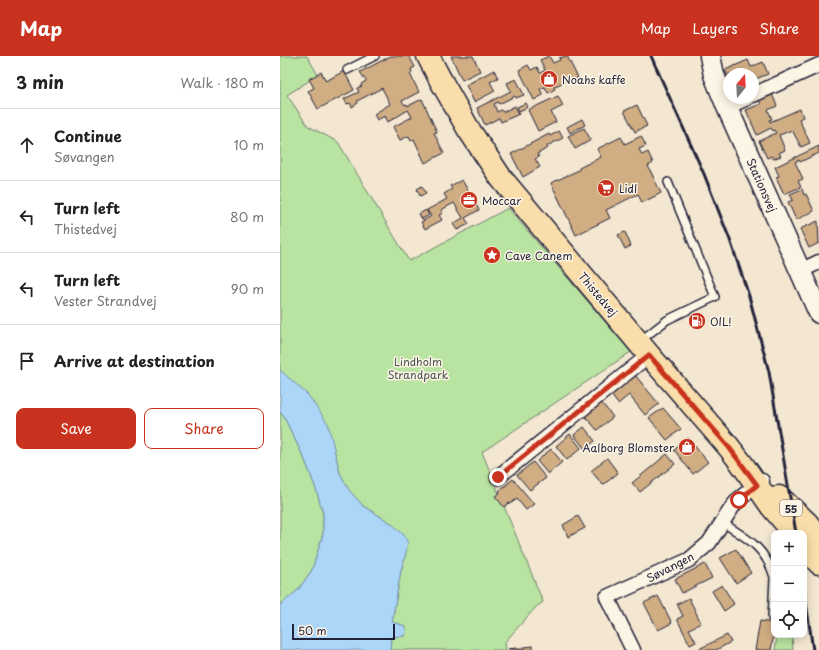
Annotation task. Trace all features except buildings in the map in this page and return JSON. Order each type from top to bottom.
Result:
[{"type":"main road","name":"Thistedvej","points":[[428,56],[469,130],[501,178],[742,464],[759,483],[806,522],[819,538]]},
{"type":"main road","name":"Thistedvej","points":[[759,483],[772,507],[791,530]]},
{"type":"main road","points":[[807,549],[819,563]]},
{"type":"street","name":"Stationsvej","points":[[710,56],[714,75],[727,107],[819,313]]},
{"type":"street","points":[[759,92],[819,65]]},
{"type":"street","points":[[727,107],[734,104]]},
{"type":"street","points":[[800,271],[819,262]]},
{"type":"street","points":[[498,477],[644,349]]},
{"type":"street","name":"Søvangen","points":[[632,650],[607,597],[689,560],[709,543],[736,503],[759,483]]},
{"type":"lane","points":[[347,70],[375,56]]},
{"type":"lane","points":[[644,349],[667,320],[715,297],[668,182]]},
{"type":"lane","points":[[723,523],[750,540],[761,550],[771,568]]},
{"type":"green space","name":"Lindholm Strandpark","points":[[280,56],[307,56],[318,75],[287,95],[308,126],[338,142],[409,261],[508,208],[631,352],[482,452],[543,602],[536,607],[505,642],[506,650],[390,650],[391,637],[404,636],[405,626],[392,622],[401,570],[405,557],[391,523],[363,506],[348,490],[340,473],[334,450],[287,377],[280,370]]},
{"type":"green space","points":[[280,412],[284,417],[305,460],[316,489],[323,514],[323,534],[312,570],[298,590],[280,605]]},
{"type":"green space","points":[[777,638],[792,638],[793,650],[775,650]]},
{"type":"water","points":[[280,370],[308,395],[328,424],[340,473],[349,490],[363,506],[391,523],[404,535],[408,543],[401,570],[392,622],[406,626],[406,631],[404,636],[391,637],[390,650],[280,650],[280,605],[298,590],[312,570],[323,534],[323,513],[305,460],[284,417],[280,412]]},
{"type":"railway","points":[[651,56],[704,174],[730,240],[749,296],[769,372],[795,530]]},
{"type":"railway","points":[[806,602],[813,650]]},
{"type":"place","name":"Noahs kaffe","points":[[549,79]]},
{"type":"place","name":"Lidl","points":[[606,188]]},
{"type":"place","name":"Moccar","points":[[469,200]]},
{"type":"place","name":"Cave Canem","points":[[492,255]]},
{"type":"place","name":"OIL!","points":[[697,321]]},
{"type":"place","name":"Aalborg Blomster","points":[[687,447]]},
{"type":"route","points":[[498,477],[649,355],[728,446],[757,485],[739,500]]}]
